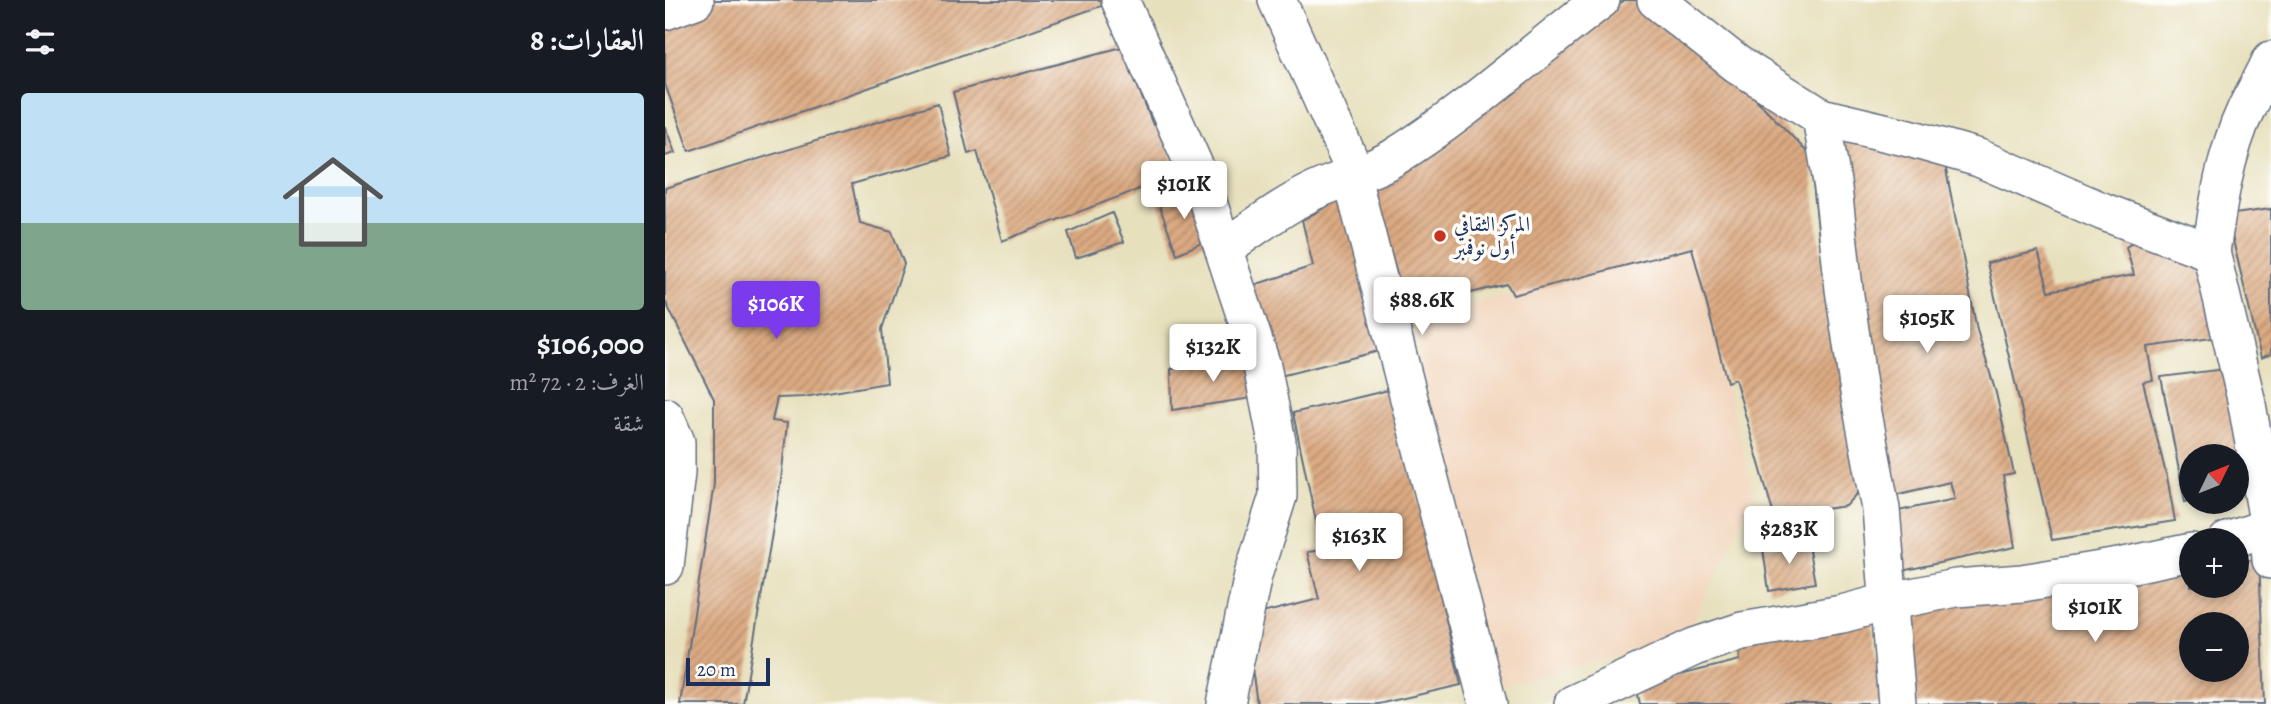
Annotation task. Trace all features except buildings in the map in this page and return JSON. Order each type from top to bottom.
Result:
[{"type":"street","points":[[665,11],[695,0]]},
{"type":"street","points":[[1120,0],[1201,181],[1262,366],[1277,442],[1278,496],[1253,575],[1226,704]]},
{"type":"street","points":[[1277,0],[1350,161],[1352,178],[1488,704]]},
{"type":"street","points":[[1224,248],[1314,191],[1352,178],[1392,159],[1601,0]]},
{"type":"street","points":[[1656,0],[1737,64],[1821,117],[1979,158],[2104,212],[2211,252]]},
{"type":"street","points":[[2249,542],[2270,543],[2248,412],[2211,252],[2221,183],[2255,125],[2246,109],[2271,60]]},
{"type":"street","points":[[1821,117],[1833,188],[1859,391],[1881,509],[1897,704]]},
{"type":"street","points":[[665,417],[676,442],[665,566]]},
{"type":"street","points":[[1573,704],[1627,692],[1694,647],[1742,631],[1842,614],[1888,601],[1956,588],[2050,579],[2179,554]]},
{"type":"shaded area","points":[[1692,248],[1754,494],[1683,643],[1660,644],[1494,688],[1412,320]]},
{"type":"place","name":"المركز الثقافي أول نوفمبر","points":[[1440,236]]}]
